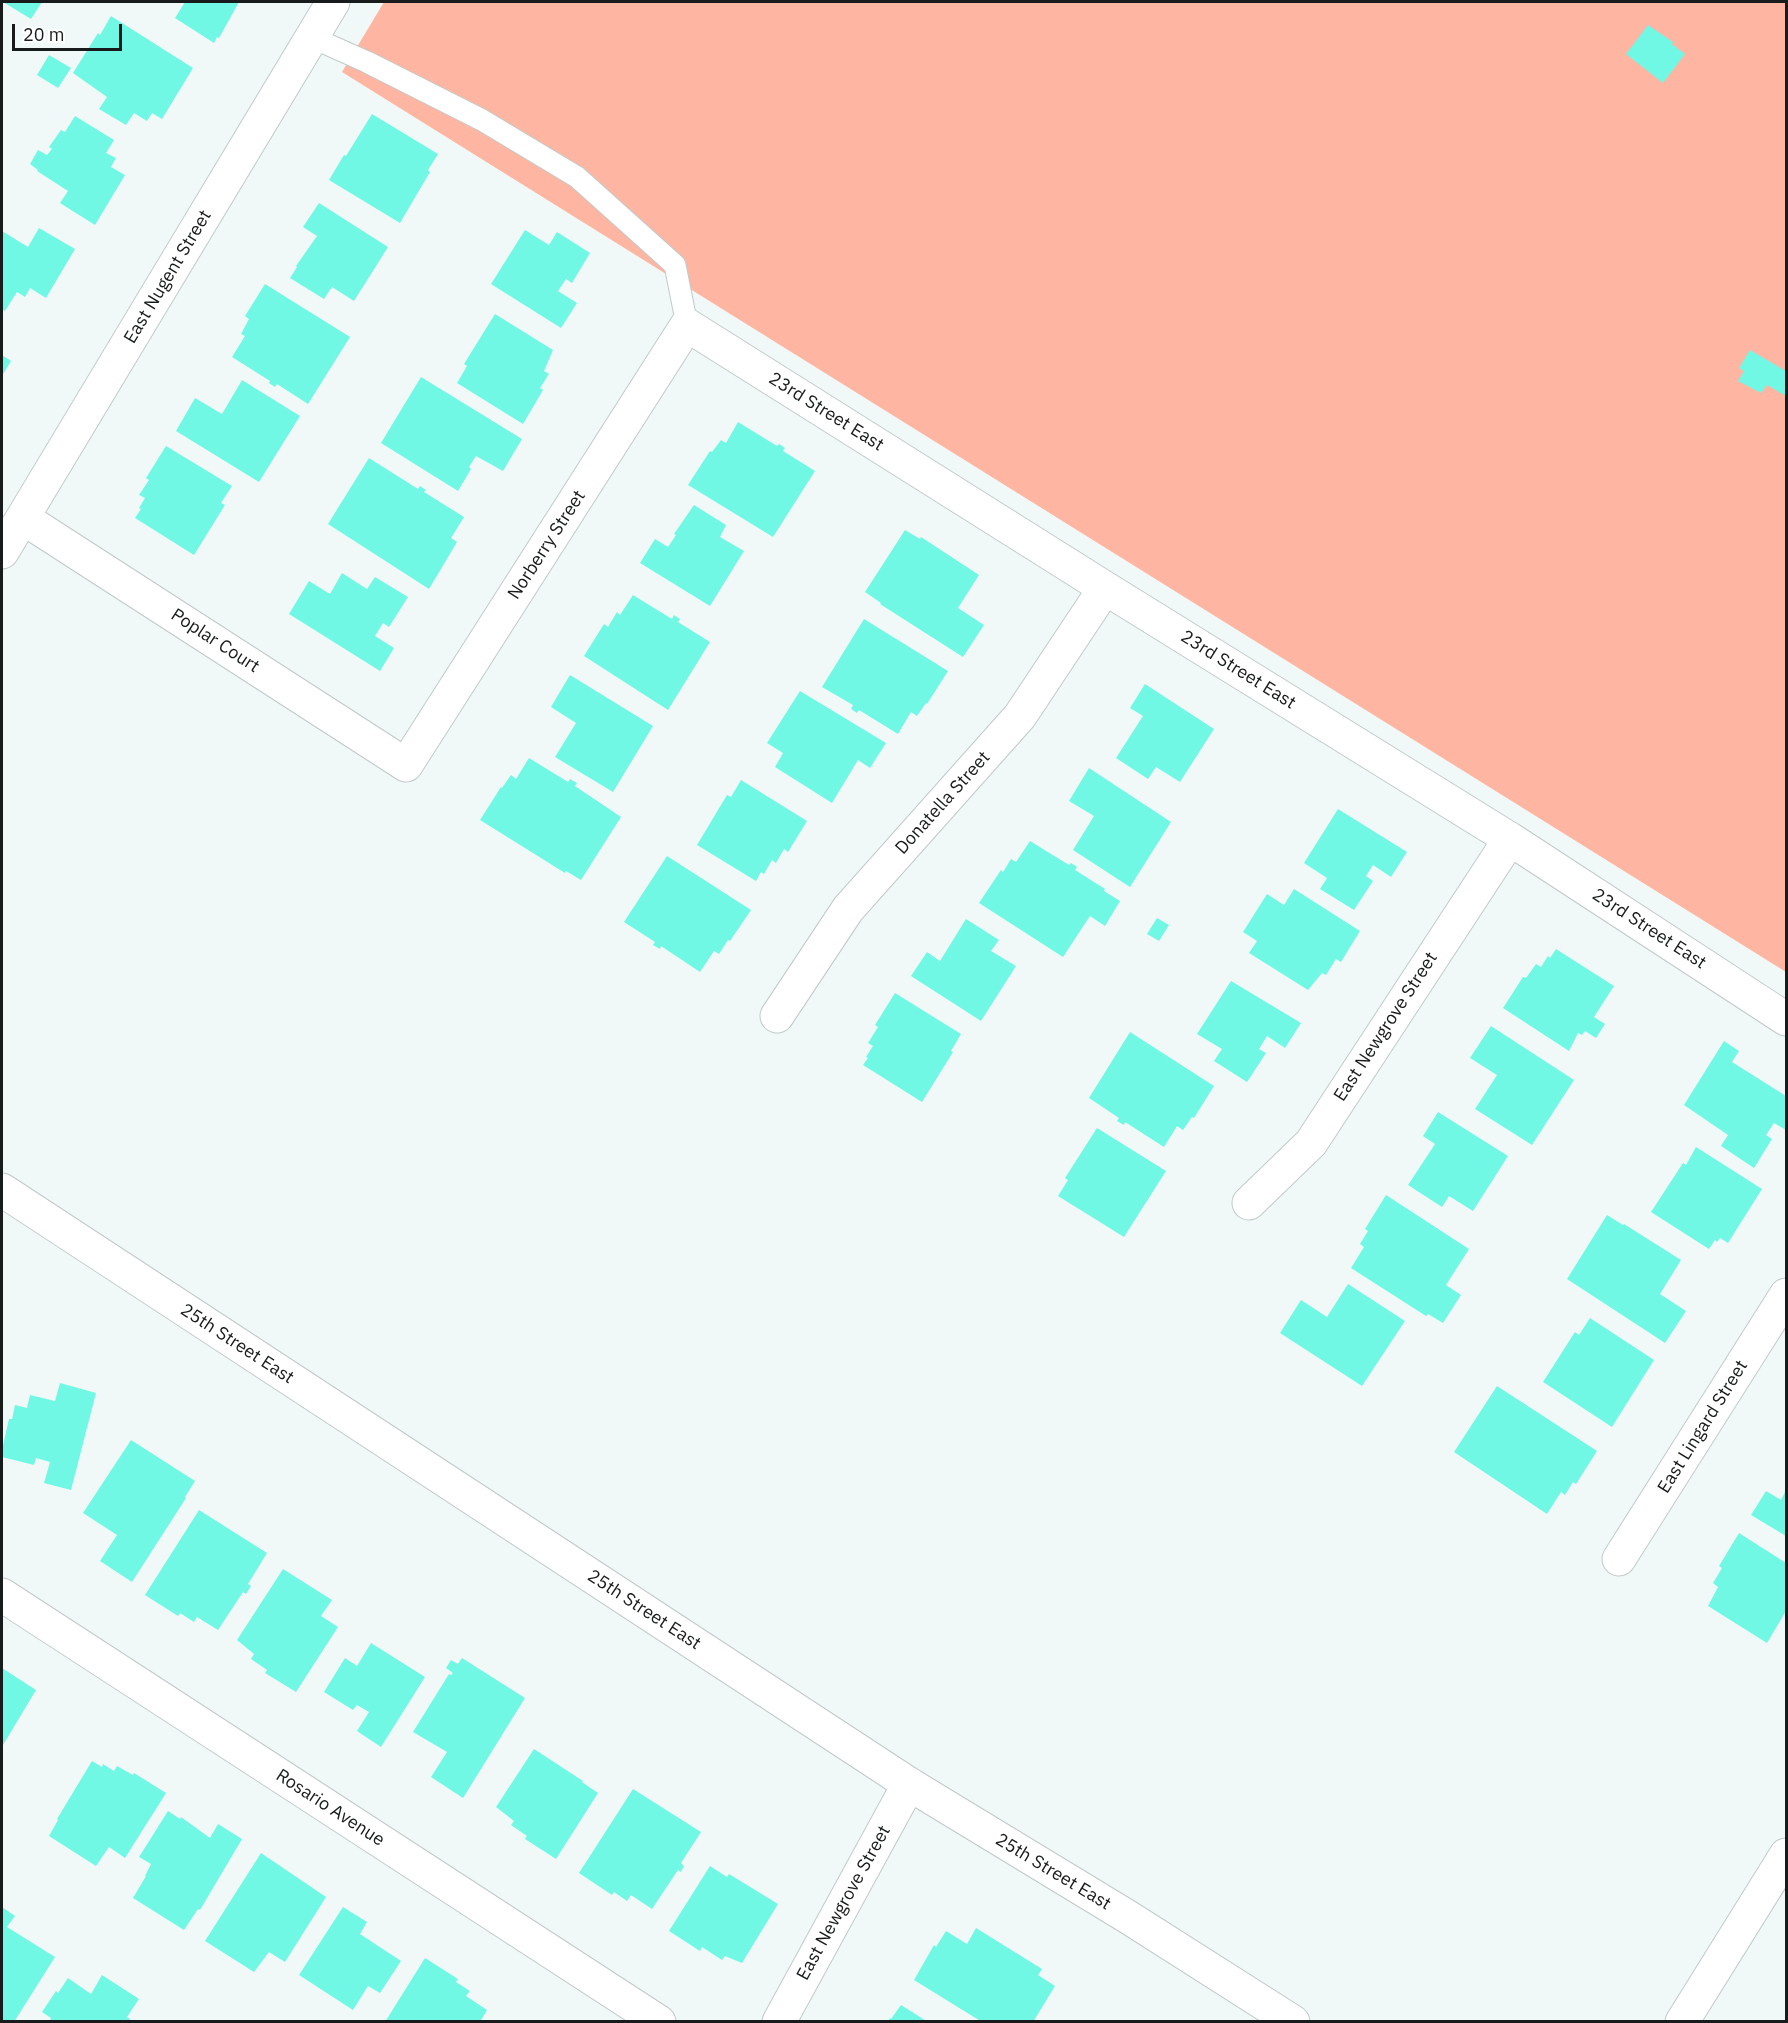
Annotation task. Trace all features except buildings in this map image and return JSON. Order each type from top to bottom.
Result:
[{"type":"street","name":"East Nugent Street","points":[[2,552],[333,2]]},
{"type":"street","name":"23rd Street East","points":[[687,325],[1509,839],[1786,1019]]},
{"type":"street","name":"Norberry Street","points":[[406,765],[687,325]]},
{"type":"street","name":"Poplar Court","points":[[23,518],[406,765]]},
{"type":"street","name":"Donatella Street","points":[[777,1016],[848,909],[1020,716],[1106,588]]},
{"type":"street","name":"East Newgrove Street","points":[[1249,1203],[1311,1143],[1509,839]]},
{"type":"street","name":"25th Street East","points":[[2,1190],[909,1784],[1128,1917],[1293,2022]]},
{"type":"street","name":"East Lingard Street","points":[[1619,1559],[1786,1295]]},
{"type":"street","name":"Rosario Avenue","points":[[2,1595],[659,2022]]},
{"type":"street","name":"East Newgrove Street","points":[[779,2022],[909,1784]]},
{"type":"street","points":[[1682,2022],[1786,1855]]},
{"type":"lane","points":[[311,37],[367,62],[482,120],[577,177],[675,266],[687,325]]},
{"type":"shaded area","points":[[384,2],[1786,2],[1786,972],[342,72]]}]
